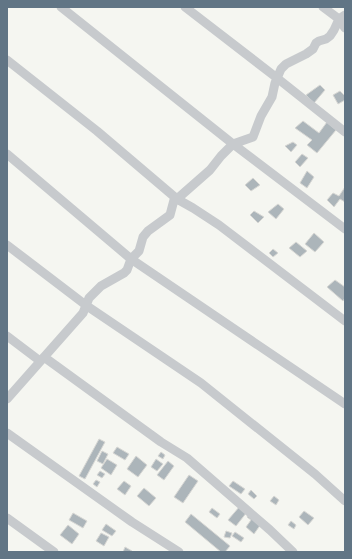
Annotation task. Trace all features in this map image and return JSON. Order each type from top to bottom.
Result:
[{"type":"street","points":[[61,7],[234,144],[345,229]]},
{"type":"street","points":[[185,7],[345,132]]},
{"type":"street","points":[[323,7],[342,17],[345,28]]},
{"type":"street","points":[[7,399],[83,314],[89,298],[101,286],[127,270],[131,259],[139,250],[148,230],[170,215],[174,202],[210,170],[221,156],[234,144],[253,137],[261,116],[272,97],[275,83],[281,69],[286,64],[313,49],[316,43],[330,36],[342,17]]},
{"type":"street","points":[[7,60],[97,131],[177,199],[219,225],[345,321]]},
{"type":"street","points":[[7,154],[131,259],[345,404]]},
{"type":"street","points":[[7,245],[86,306],[201,383],[315,474],[345,501]]},
{"type":"street","points":[[7,336],[161,442],[188,458],[293,552]]},
{"type":"street","points":[[7,433],[126,518],[179,552]]},
{"type":"street","points":[[7,518],[54,552]]},
{"type":"building","points":[[320,85],[325,90],[314,103],[306,95]]},
{"type":"building","points":[[340,91],[345,96],[345,100],[338,104],[333,95]]},
{"type":"building","points":[[303,121],[319,133],[327,122],[336,130],[317,153],[307,145],[312,140],[295,128]]},
{"type":"building","points":[[293,142],[297,145],[291,152],[285,146]]},
{"type":"building","points":[[302,154],[308,158],[300,167],[295,162]]},
{"type":"building","points":[[307,171],[314,177],[307,188],[300,183]]},
{"type":"building","points":[[253,178],[260,185],[251,191],[245,185]]},
{"type":"building","points":[[345,187],[345,202],[340,199],[334,207],[327,200],[333,193],[339,196]]},
{"type":"building","points":[[278,204],[284,209],[276,219],[268,212]]},
{"type":"building","points":[[254,211],[264,217],[258,223],[250,215]]},
{"type":"building","points":[[314,233],[324,242],[315,252],[305,244]]},
{"type":"building","points":[[296,242],[307,251],[300,257],[289,248]]},
{"type":"building","points":[[273,249],[278,253],[273,257],[269,253]]},
{"type":"building","points":[[335,280],[345,287],[345,298],[343,301],[327,287]]},
{"type":"building","points":[[99,439],[105,442],[85,479],[79,476]]},
{"type":"building","points":[[117,447],[129,454],[125,460],[113,453]]},
{"type":"building","points":[[102,451],[108,454],[103,464],[97,461]]},
{"type":"building","points":[[161,452],[165,455],[163,459],[158,456]]},
{"type":"building","points":[[136,456],[147,465],[138,477],[127,469]]},
{"type":"building","points":[[107,459],[117,465],[111,475],[101,468]]},
{"type":"building","points":[[156,459],[163,464],[157,471],[151,467]]},
{"type":"building","points":[[168,461],[174,466],[164,480],[157,475]]},
{"type":"building","points":[[100,471],[105,474],[102,478],[97,475]]},
{"type":"building","points":[[189,475],[198,481],[183,503],[174,497]]},
{"type":"building","points":[[96,480],[100,482],[97,487],[93,484]]},
{"type":"building","points":[[124,481],[131,486],[125,495],[117,489]]},
{"type":"building","points":[[233,481],[245,489],[241,494],[229,486]]},
{"type":"building","points":[[144,488],[156,498],[149,506],[137,496]]},
{"type":"building","points":[[251,490],[257,496],[254,499],[248,494]]},
{"type":"building","points":[[274,496],[279,500],[276,505],[270,501]]},
{"type":"building","points":[[240,506],[247,512],[236,526],[228,520]]},
{"type":"building","points":[[212,508],[220,514],[217,518],[209,512]]},
{"type":"building","points":[[304,511],[314,518],[308,525],[299,517]]},
{"type":"building","points":[[73,513],[87,521],[83,528],[69,520]]},
{"type":"building","points":[[191,514],[230,546],[225,552],[221,552],[185,522]]},
{"type":"building","points":[[249,514],[261,524],[254,534],[246,527],[251,520],[247,517]]},
{"type":"building","points":[[291,521],[296,525],[294,529],[288,525]]},
{"type":"building","points":[[106,524],[116,531],[112,536],[102,530]]},
{"type":"building","points":[[68,525],[79,534],[72,544],[60,535]]},
{"type":"building","points":[[226,531],[232,533],[230,538],[224,537]]},
{"type":"building","points":[[235,532],[244,538],[241,542],[232,536]]},
{"type":"building","points":[[101,533],[109,537],[104,546],[96,541]]},
{"type":"building","points":[[125,547],[132,551],[123,552]]}]
